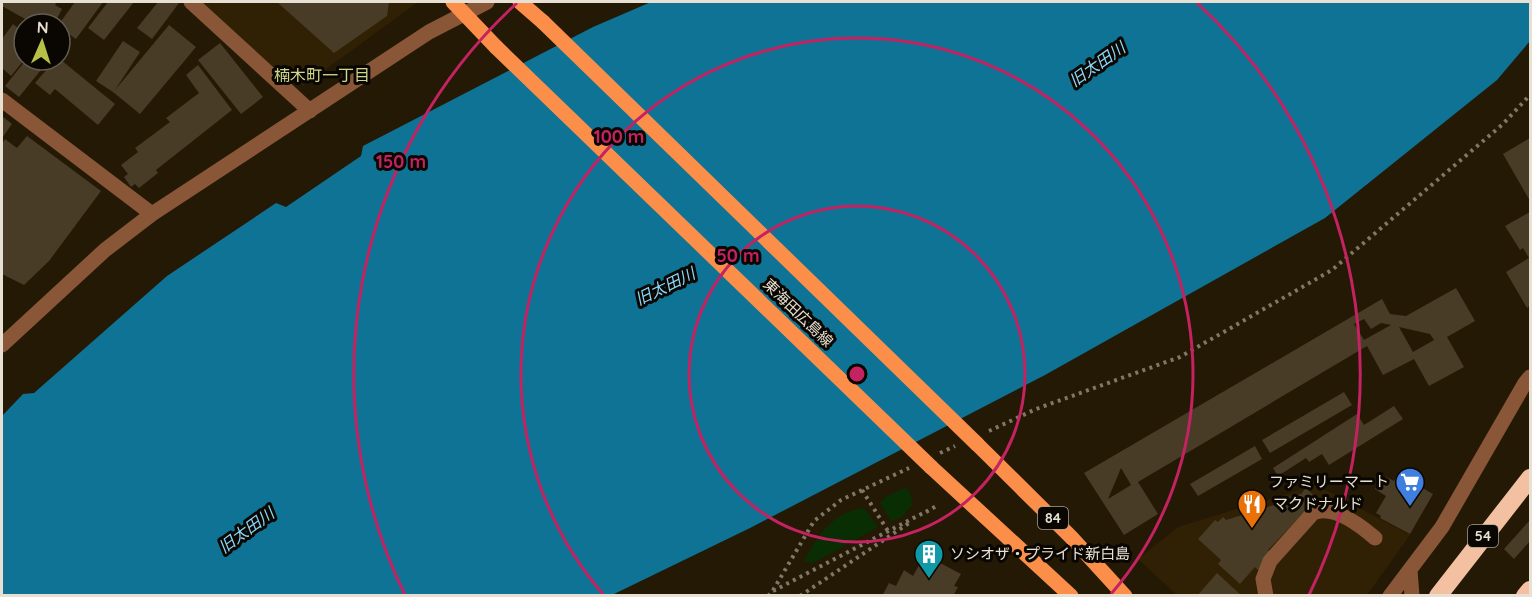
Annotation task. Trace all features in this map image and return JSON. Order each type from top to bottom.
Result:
[{"type":"highway","name":"54","points":[[1438,596],[1530,478]]},
{"type":"highway","points":[[1525,596],[1530,590]]},
{"type":"main road","name":"東海田広島線","points":[[520,2],[975,440],[1071,537],[1125,596]]},
{"type":"main road","name":"東海田広島線","points":[[458,7],[496,47],[1071,596]]},
{"type":"street","points":[[192,2],[310,111]]},
{"type":"street","points":[[2,345],[105,250],[152,214],[429,32],[458,7],[487,2]]},
{"type":"street","points":[[2,100],[152,214]]},
{"type":"street","points":[[1390,596],[1442,527],[1530,377]]},
{"type":"street","points":[[1266,596],[1263,579],[1269,561],[1313,513],[1332,512],[1362,527],[1375,538]]},
{"type":"street","points":[[1410,570],[1412,596]]},
{"type":"path","points":[[932,462],[1036,409],[1180,357],[1332,270],[1503,124],[1530,95]]},
{"type":"path","points":[[768,596],[814,521],[841,500],[913,466]]},
{"type":"path","points":[[862,490],[888,531]]},
{"type":"path","points":[[772,592],[938,505]]},
{"type":"path","points":[[800,596],[927,511]]},
{"type":"shaded area","points":[[190,2],[418,2],[303,86],[265,63]]},
{"type":"shaded area","points":[[1316,485],[1410,535],[1367,595],[1177,595],[1138,559],[1178,527]]},
{"type":"green space","points":[[906,487],[913,504],[901,518],[891,521],[880,503],[885,497]]},
{"type":"green space","points":[[864,508],[878,527],[813,563],[804,561],[827,527],[843,514]]},
{"type":"water","name":"旧太田川","points":[[651,2],[1530,2],[1530,41],[1497,80],[1325,218],[1045,375],[750,528],[612,595],[2,596],[2,416],[23,394],[34,393],[167,276],[276,203],[286,207],[361,156],[363,146],[593,27]]},
{"type":"building","points":[[2,2],[57,2],[55,5],[62,9],[60,12],[13,12],[2,6]]},
{"type":"building","points":[[75,2],[103,2],[76,39],[72,36],[72,12],[68,12]]},
{"type":"building","points":[[108,2],[134,2],[104,40],[88,28]]},
{"type":"building","points":[[158,2],[179,3],[152,39],[137,28]]},
{"type":"building","points":[[277,2],[389,2],[387,16],[334,53]]},
{"type":"building","points":[[12,25],[12,72],[14,72],[11,76],[2,68],[2,39]]},
{"type":"building","points":[[169,25],[196,47],[140,114],[96,81],[123,41],[140,52],[115,90]]},
{"type":"building","points":[[220,43],[263,97],[241,114],[198,60]]},
{"type":"building","points":[[198,65],[232,110],[156,170],[158,173],[139,188],[135,184],[131,187],[124,177],[128,174],[121,165],[138,152],[135,148],[170,122],[166,118],[199,93],[186,75]]},
{"type":"building","points":[[72,69],[115,104],[98,125],[55,89],[50,95],[35,83],[45,72],[72,72]]},
{"type":"building","points":[[16,72],[39,72],[19,97],[5,86]]},
{"type":"building","points":[[2,116],[12,124],[2,138]]},
{"type":"building","points":[[27,136],[101,191],[49,261],[24,285],[2,274],[2,144],[5,139],[17,148]]},
{"type":"building","points":[[1530,138],[1530,201],[1503,154]]},
{"type":"building","points":[[1530,212],[1530,305],[1527,308],[1506,272],[1529,258],[1523,248],[1520,250],[1505,226]]},
{"type":"building","points":[[1456,288],[1475,321],[1447,337],[1464,367],[1429,386],[1414,359],[1383,375],[1367,346],[1138,482],[1158,514],[1124,535],[1084,473],[1382,299],[1390,314],[1406,316]],"holes":[[[1364,319],[1371,329],[1381,323],[1391,325],[1364,340],[1354,324]],[[1399,327],[1430,334],[1434,340],[1413,352]],[[1121,468],[1131,485],[1108,499]]]},
{"type":"building","points":[[1344,392],[1352,405],[1270,453],[1262,440]]},
{"type":"building","points":[[1394,406],[1403,419],[1329,465],[1322,454],[1309,462],[1306,458],[1278,476],[1273,468],[1357,414],[1364,425]]},
{"type":"building","points":[[1255,446],[1262,459],[1198,496],[1190,484]]},
{"type":"building","points":[[1397,476],[1401,478],[1402,476],[1433,494],[1410,534],[1380,518],[1381,516],[1376,513],[1386,496],[1375,489],[1386,477],[1394,481]]},
{"type":"building","points":[[1306,488],[1317,499],[1268,550],[1271,554],[1260,572],[1255,567],[1240,584],[1218,564],[1221,560],[1198,539],[1215,520],[1218,522],[1223,517],[1226,520],[1277,504],[1282,499],[1301,494]]},
{"type":"building","points":[[1530,520],[1530,541],[1514,559],[1504,549]]},
{"type":"building","name":"ソシオザ・プライド新白島","points":[[927,556],[961,574],[954,586],[958,587],[953,596],[882,596],[889,583],[896,586],[904,570],[913,576],[923,558],[926,560]]},
{"type":"building","points":[[1217,573],[1230,585],[1242,596],[1197,596]]},
{"type":"place","name":"ファミリーマート","points":[[1410,508]]},
{"type":"place","name":"マクドナルド","points":[[1252,530]]},
{"type":"place","name":"ソシオザ・プライド新白島","points":[[929,580]]},
{"type":"district","name":"楠木町一丁目","points":[[322,75]]}]
